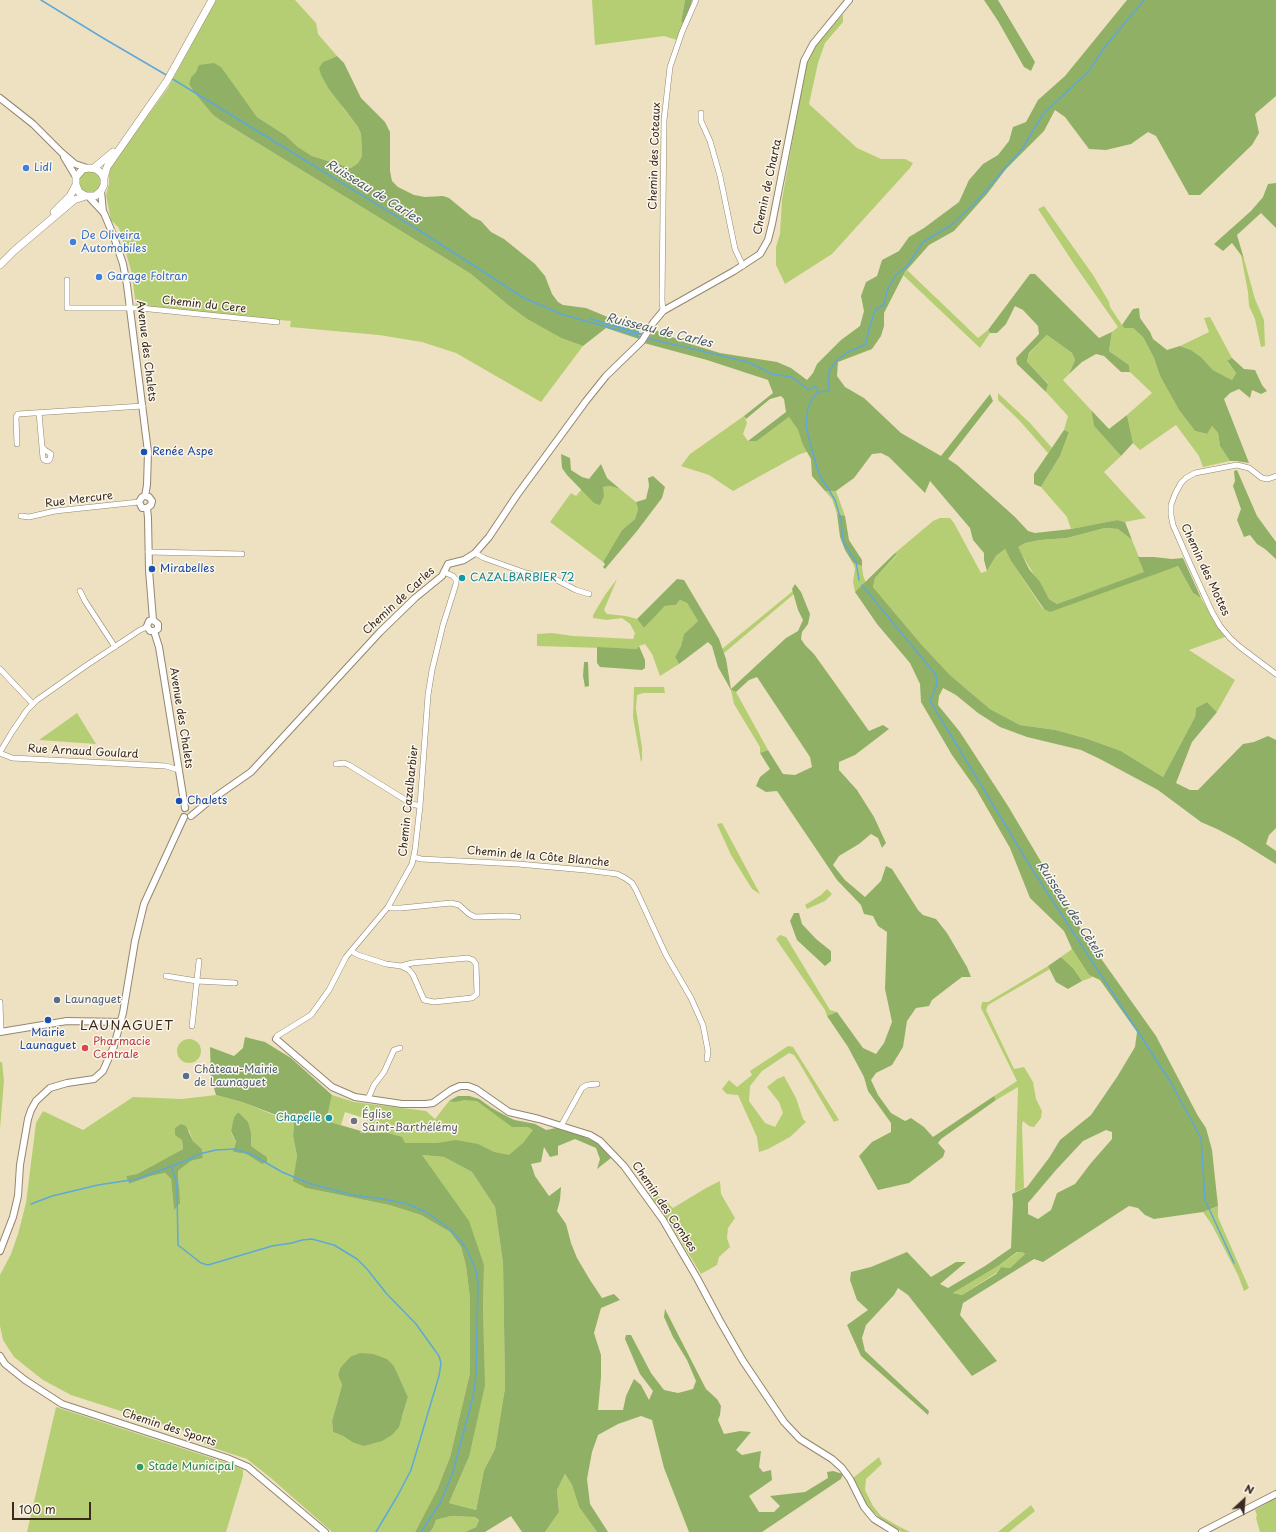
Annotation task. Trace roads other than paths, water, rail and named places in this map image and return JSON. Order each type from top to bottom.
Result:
[{"type":"main road","points":[[0,265],[15,250],[74,200],[88,196],[95,196],[101,191],[104,185],[107,167],[167,81],[212,0]]},
{"type":"main road","points":[[88,196],[79,192],[76,185],[76,177],[80,171],[90,168],[120,147]]},
{"type":"main road","points":[[90,168],[99,171],[104,178]]},
{"type":"main road","points":[[38,230],[70,196],[76,185]]},
{"type":"main road","points":[[0,260],[15,250]]},
{"type":"street","name":"Chemin de Charta","points":[[648,331],[663,311],[743,266],[760,254],[768,240],[804,61],[813,44],[849,0]]},
{"type":"street","name":"Chemin des Coteaux","points":[[663,311],[664,120],[670,67],[682,32],[695,3]]},
{"type":"street","points":[[0,98],[33,124],[75,164],[90,168]]},
{"type":"street","points":[[0,101],[10,106]]},
{"type":"street","points":[[701,113],[701,121],[710,141],[720,176],[735,249],[743,266]]},
{"type":"street","points":[[61,152],[76,177]]},
{"type":"street","name":"Avenue des Chalets","points":[[101,191],[104,213],[114,236],[128,285],[148,452],[147,485],[145,496],[149,498],[152,503],[150,507],[146,508],[153,620],[158,624],[158,629],[154,631],[159,647],[186,808],[182,812],[187,816],[157,874],[142,912],[121,1022]]},
{"type":"street","name":"Avenue des Chalets","points":[[88,196],[104,213]]},
{"type":"street","name":"Chemin du Cere","points":[[67,280],[67,308],[130,308],[277,322]]},
{"type":"street","name":"Chemin de Carles","points":[[187,816],[251,772],[380,632],[415,598],[439,580],[449,563],[464,560],[475,552],[489,537],[517,495],[586,401],[606,376],[642,341],[648,331]]},
{"type":"street","points":[[17,444],[16,417],[18,414],[143,406]]},
{"type":"street","points":[[39,413],[42,446]]},
{"type":"street","name":"Chemin des Mottes","points":[[1276,476],[1268,479],[1262,478],[1249,468],[1237,465],[1196,473],[1181,482],[1171,505],[1171,515],[1173,525],[1191,566],[1220,626],[1230,638],[1276,674]]},
{"type":"street","points":[[145,496],[142,497],[139,502],[141,506],[146,508]]},
{"type":"street","name":"Rue Mercure","points":[[21,516],[29,517],[55,511],[139,502]]},
{"type":"street","points":[[148,552],[242,554]]},
{"type":"street","points":[[475,552],[484,558],[526,573],[555,579],[576,590],[589,594]]},
{"type":"street","name":"Chemin Cazalbarbier","points":[[276,1039],[278,1036],[311,1015],[330,990],[340,967],[351,951],[388,907],[412,864],[420,806],[428,695],[432,670],[443,625],[456,584],[456,580],[453,576],[444,572]]},
{"type":"street","points":[[80,591],[115,647]]},
{"type":"street","points":[[1,749],[27,710],[33,704],[80,669],[147,627],[149,621],[153,620]]},
{"type":"street","points":[[147,627],[150,631],[154,631]]},
{"type":"street","points":[[0,669],[33,704]]},
{"type":"street","name":"Rue Arnaud Goulard","points":[[1,749],[12,758],[166,766],[179,770]]},
{"type":"street","name":"Rue Arnaud Goulard","points":[[166,766],[177,761]]},
{"type":"street","points":[[336,764],[344,763],[349,765],[412,804],[420,806]]},
{"type":"street","name":"Chemin de Carles","points":[[186,808],[208,802]]},
{"type":"street","name":"Chemin de la Côte Blanche","points":[[414,857],[585,870],[617,874],[625,878],[632,883],[636,890],[666,955],[691,998],[703,1025],[708,1051],[707,1059]]},
{"type":"street","points":[[388,907],[401,908],[451,903],[459,905],[475,917],[518,917]]},
{"type":"street","points":[[351,951],[358,955],[386,964],[401,966],[412,963],[468,958],[473,960],[476,964],[477,994],[472,998],[434,1002],[424,1000],[413,975],[401,966]]},
{"type":"street","points":[[192,1026],[200,961]]},
{"type":"street","points":[[166,976],[197,981],[235,983]]},
{"type":"street","points":[[0,1002],[1,1032],[67,1021],[121,1022],[109,1058],[99,1076],[94,1079],[58,1085],[50,1088],[36,1101],[31,1110],[20,1164],[18,1196],[13,1217],[0,1251]]},
{"type":"street","name":"Chemin des Combes","points":[[276,1039],[332,1087],[346,1094],[402,1104],[426,1104],[433,1103],[451,1090],[460,1086],[468,1086],[476,1089],[509,1112],[539,1119],[590,1135],[600,1141],[624,1166],[671,1233],[720,1321],[784,1422],[800,1439],[832,1459],[842,1468],[850,1479],[864,1507],[874,1519],[895,1532]]},
{"type":"street","points":[[368,1099],[374,1085],[384,1072],[394,1050],[400,1048]]},
{"type":"street","points":[[561,1126],[582,1088],[587,1085],[597,1084]]},
{"type":"street","name":"Chemin des Sports","points":[[0,1356],[5,1364],[25,1380],[62,1404],[207,1451],[244,1465],[256,1473],[325,1532]]},
{"type":"street","points":[[1203,1532],[1276,1494]]},
{"type":"water","points":[[591,318],[644,334],[643,336],[589,319]]},
{"type":"waterway","name":"Ruisseau de Carles","points":[[41,0],[168,76]]},
{"type":"waterway","name":"Ruisseau de Carles","points":[[646,338],[748,362],[772,374],[792,377],[809,390],[815,386],[818,392],[829,391],[829,371],[837,360],[848,352],[866,344],[875,310],[884,305],[887,291],[895,276],[908,265],[923,242],[950,226],[974,204],[1022,149],[1043,114],[1089,71],[1104,48],[1144,0]]},
{"type":"waterway","name":"Ruisseau de Carles","points":[[171,78],[417,229],[524,298],[561,314],[642,337]]},
{"type":"waterway","name":"Ruisseau des Cètels","points":[[818,392],[808,407],[806,426],[819,474],[835,500],[841,520],[843,541],[856,562],[859,580]]},
{"type":"waterway","name":"Ruisseau des Cètels","points":[[862,585],[936,675],[937,684],[930,701],[1032,869],[1170,1081],[1201,1138],[1205,1200],[1234,1263]]},
{"type":"waterway","points":[[31,1204],[52,1196],[98,1185],[137,1179],[188,1160],[199,1154],[216,1150],[234,1149],[251,1154],[282,1172],[308,1183],[353,1195],[408,1204],[426,1212],[450,1229],[467,1250],[476,1271],[478,1283],[476,1376],[473,1397],[452,1475],[440,1503],[421,1532]]},
{"type":"waterway","points":[[171,1167],[176,1180],[177,1191],[178,1245],[201,1263],[208,1265],[272,1246],[302,1240],[312,1239],[334,1245],[357,1259],[367,1269],[386,1293],[416,1324],[439,1356],[441,1363],[439,1376],[411,1470],[376,1532]]},
{"type":"place","name":"Lidl","points":[[26,168]]},
{"type":"place","name":"De Oliveira Automobiles","points":[[73,242]]},
{"type":"place","name":"Garage Foltran","points":[[99,277]]},
{"type":"place","name":"Renée Aspe","points":[[144,452]]},
{"type":"place","name":"Mirabelles","points":[[152,569]]},
{"type":"place","name":"CAZALBARBIER 72","points":[[462,578]]},
{"type":"place","name":"Chalets","points":[[179,801]]},
{"type":"place","name":"Launaguet","points":[[57,1000]]},
{"type":"place","name":"Mairie Launaguet","points":[[48,1020]]},
{"type":"place","name":"Pharmacie Centrale","points":[[85,1048]]},
{"type":"place","name":"Château-Mairie de Launaguet","points":[[186,1076]]},
{"type":"place","name":"Chapelle","points":[[329,1118]]},
{"type":"place","name":"Église Saint-Barthélémy","points":[[354,1121]]},
{"type":"place","name":"Stade Municipal","points":[[140,1467]]},
{"type":"district","name":"LAUNAGUET","points":[[127,1026]]}]
